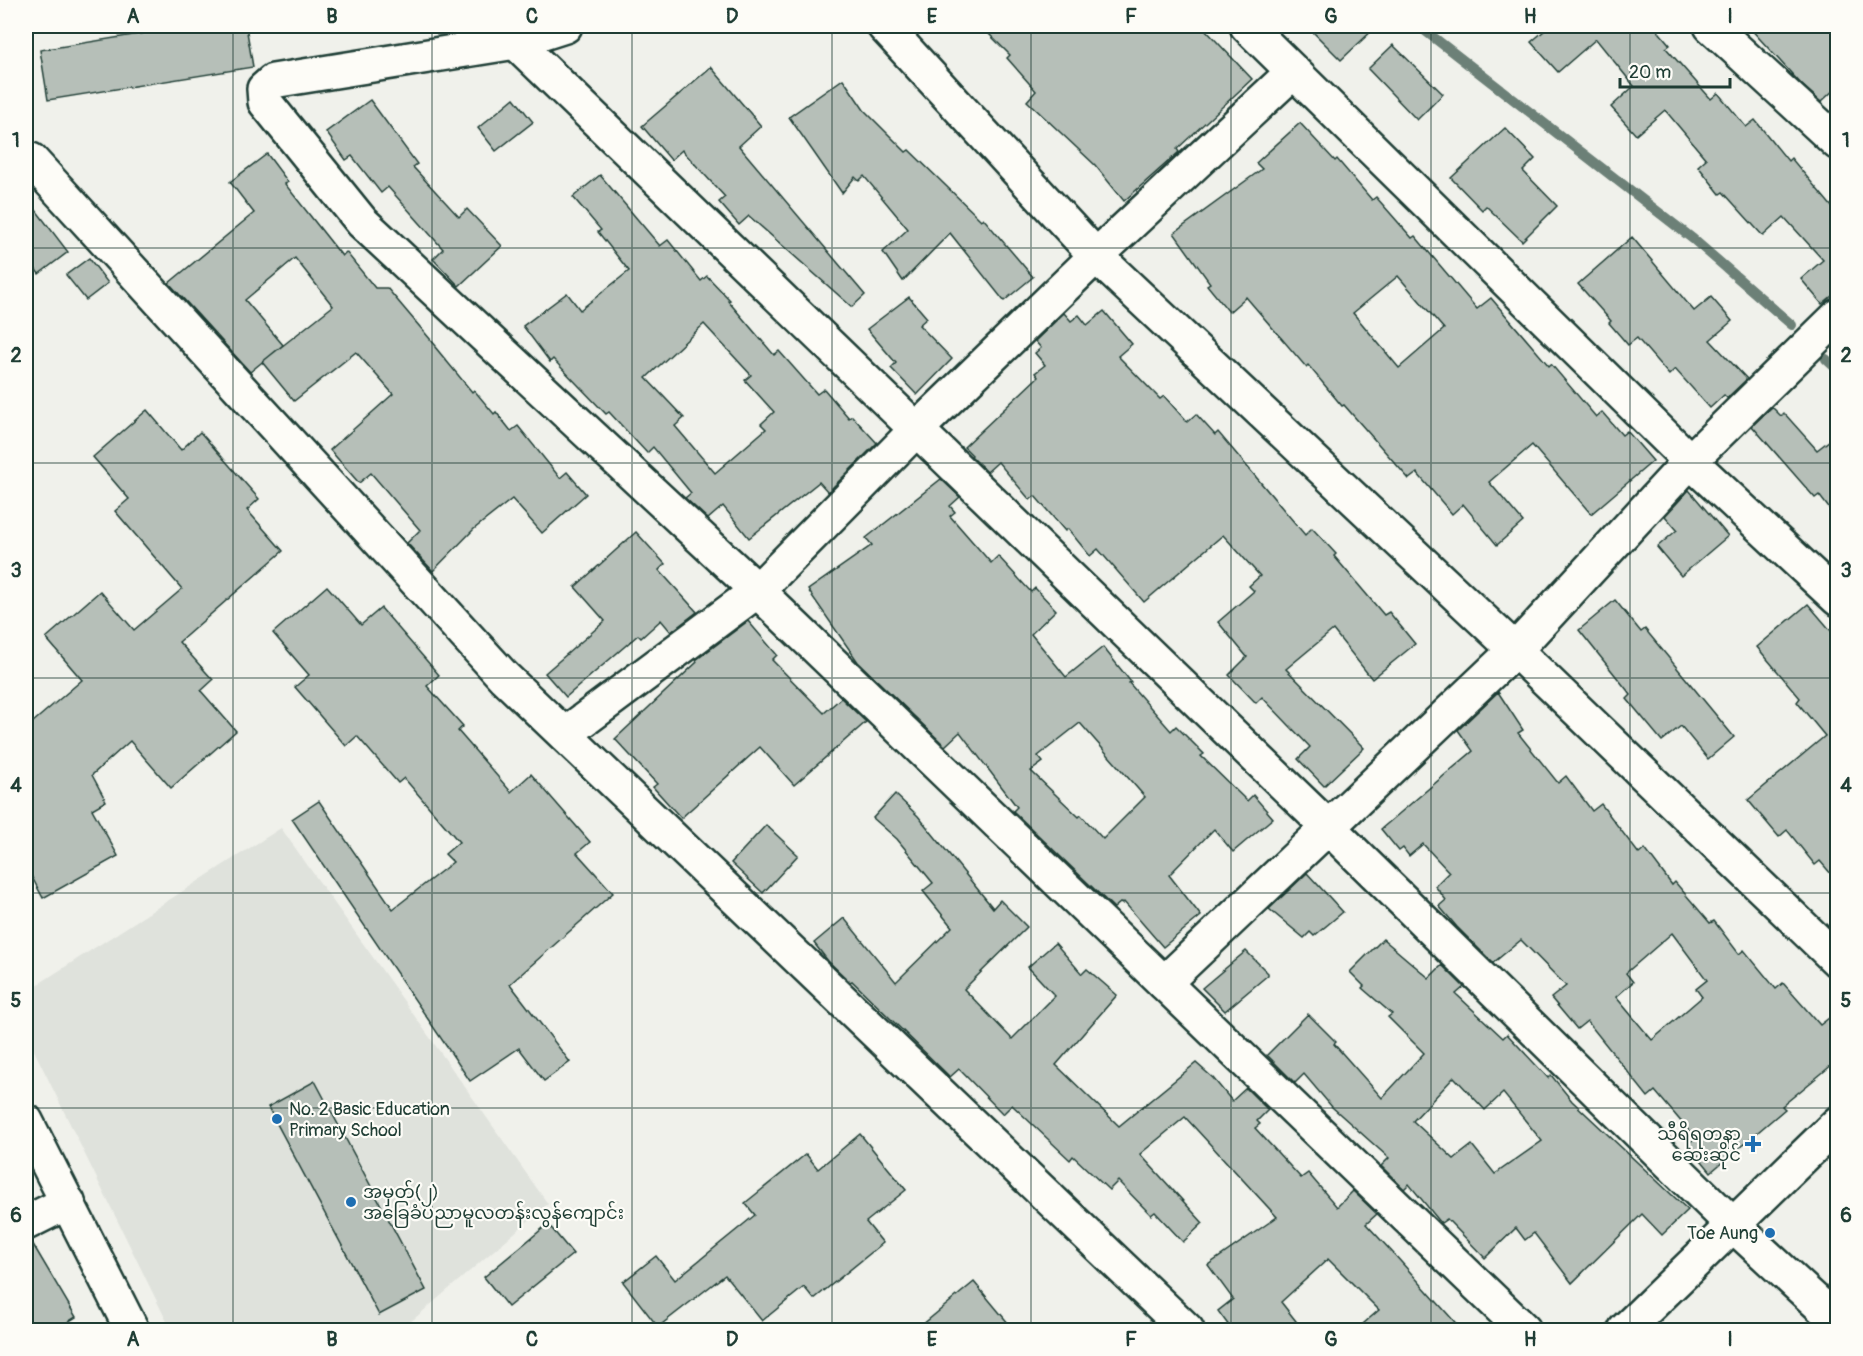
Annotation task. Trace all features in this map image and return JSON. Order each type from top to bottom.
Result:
[{"type":"street","points":[[565,26],[507,34],[273,81],[264,89],[265,102],[362,222],[757,591],[1524,1330]]},
{"type":"street","points":[[884,26],[1096,256],[1515,650],[1838,961]]},
{"type":"street","points":[[1247,26],[1690,461],[1838,599]]},
{"type":"street","points":[[1711,26],[1838,143]]},
{"type":"street","points":[[507,34],[1328,827],[1734,1226],[1838,1322]]},
{"type":"street","points":[[565,734],[757,591],[916,430],[1096,256],[1293,72]]},
{"type":"street","points":[[31,160],[504,677],[1187,1330]]},
{"type":"street","points":[[1164,983],[1515,650],[1690,461],[1831,323]]},
{"type":"street","points":[[26,1121],[132,1330]]},
{"type":"street","points":[[1625,1330],[1838,1124]]},
{"type":"street","points":[[26,1223],[68,1202]]},
{"type":"shaded area","name":"No. 2 Basic Education Primary School","points":[[281,828],[548,1204],[401,1330],[171,1330],[26,1034],[26,992]]},
{"type":"building","points":[[189,26],[246,26],[253,67],[48,100],[40,50]]},
{"type":"building","points":[[981,26],[1202,26],[1252,79],[1177,149],[1179,152],[1124,201],[1095,165],[1027,101],[1036,91],[1007,58],[1010,55]]},
{"type":"building","points":[[1307,26],[1377,26],[1341,60]]},
{"type":"building","points":[[1550,26],[1654,26],[1670,45],[1666,48],[1711,99],[1718,93],[1746,127],[1755,120],[1788,161],[1791,158],[1838,214],[1838,291],[1822,304],[1801,279],[1823,260],[1784,217],[1763,236],[1723,192],[1720,194],[1698,166],[1706,159],[1665,110],[1636,135],[1611,107],[1634,86],[1596,39],[1558,72],[1531,42]]},
{"type":"building","points":[[1748,26],[1838,26],[1838,86],[1821,102],[1802,85]]},
{"type":"building","points":[[1393,45],[1443,94],[1417,120],[1368,69]]},
{"type":"building","points":[[711,67],[761,126],[739,146],[865,295],[852,307],[749,216],[739,225],[719,202],[725,197],[682,150],[671,160],[642,126]]},
{"type":"building","points":[[843,79],[864,110],[906,152],[909,150],[981,220],[983,218],[1033,277],[1004,301],[950,233],[903,281],[883,252],[908,229],[864,176],[859,181],[855,177],[842,193],[789,117]]},
{"type":"building","points":[[514,98],[533,122],[496,151],[478,128]]},
{"type":"building","points":[[370,100],[417,164],[413,167],[459,217],[467,209],[502,246],[459,286],[433,259],[443,249],[388,187],[381,193],[352,156],[346,160],[326,132]]},
{"type":"building","points":[[1300,123],[1335,161],[1337,159],[1372,200],[1376,197],[1412,238],[1415,236],[1477,309],[1491,298],[1596,417],[1602,412],[1622,435],[1627,431],[1653,461],[1591,514],[1532,445],[1489,482],[1523,522],[1497,545],[1463,504],[1452,514],[1417,473],[1409,479],[1308,365],[1306,367],[1246,297],[1229,312],[1207,285],[1210,283],[1174,233],[1262,169],[1256,163]],"holes":[[[1398,276],[1444,329],[1399,368],[1353,313]]]},
{"type":"building","points":[[1505,128],[1535,159],[1523,171],[1557,206],[1522,241],[1486,206],[1482,210],[1451,178]]},
{"type":"building","points":[[267,154],[288,182],[285,184],[342,256],[346,252],[375,288],[387,288],[472,392],[474,390],[511,431],[518,426],[560,478],[567,472],[586,494],[542,533],[512,499],[474,529],[433,571],[407,543],[420,530],[371,473],[359,483],[330,450],[393,394],[356,352],[294,401],[262,362],[250,372],[169,283],[254,213],[230,182]],"holes":[[[295,258],[333,306],[268,357],[283,345],[245,300]]]},
{"type":"building","points":[[600,175],[660,246],[668,240],[701,281],[707,276],[730,300],[728,301],[774,355],[779,351],[817,394],[824,389],[849,418],[852,416],[877,443],[828,492],[819,482],[749,538],[723,506],[708,519],[685,498],[691,493],[653,447],[647,453],[609,412],[606,414],[553,359],[550,362],[523,326],[567,293],[580,310],[629,271],[598,232],[601,230],[573,197]],"holes":[[[704,324],[751,375],[745,380],[774,412],[761,424],[766,429],[715,473],[675,426],[684,418],[646,378]]]},
{"type":"building","points":[[26,197],[68,252],[39,274],[26,256]]},
{"type":"building","points":[[1632,237],[1694,311],[1711,297],[1732,321],[1710,340],[1747,379],[1727,398],[1724,395],[1710,408],[1675,369],[1669,375],[1637,338],[1628,345],[1609,323],[1611,321],[1578,284]]},
{"type":"building","points":[[89,258],[108,283],[86,300],[66,275]]},
{"type":"building","points":[[909,297],[927,318],[919,325],[952,359],[917,395],[891,368],[896,363],[867,329]]},
{"type":"building","points":[[1104,311],[1132,344],[1118,356],[1160,399],[1164,396],[1187,422],[1196,414],[1215,435],[1218,432],[1305,535],[1312,528],[1336,554],[1334,556],[1384,615],[1389,612],[1415,644],[1372,679],[1333,630],[1286,669],[1364,748],[1324,786],[1298,759],[1310,747],[1262,697],[1256,703],[1229,675],[1247,657],[1218,622],[1254,591],[1249,586],[1260,576],[1223,535],[1144,602],[1098,549],[1090,556],[1068,529],[1065,531],[1035,496],[1030,500],[998,462],[987,472],[964,447],[1038,377],[1035,373],[1045,365],[1035,353],[1041,348],[1035,341],[1064,313],[1071,321],[1079,315],[1087,325]]},
{"type":"building","points":[[1772,407],[1781,416],[1784,413],[1817,450],[1838,434],[1838,520],[1819,495],[1815,498],[1752,426]]},
{"type":"building","points":[[147,410],[181,450],[200,432],[259,499],[247,510],[283,551],[179,642],[213,680],[201,691],[236,731],[171,788],[130,741],[92,775],[106,801],[92,809],[118,856],[43,898],[26,866],[26,728],[82,680],[46,638],[100,591],[134,630],[182,589],[115,511],[129,499],[93,457]]},
{"type":"building","points":[[941,479],[960,497],[950,506],[955,512],[950,516],[991,563],[998,556],[1031,592],[1035,588],[1056,610],[1031,634],[1066,677],[1103,647],[1131,682],[1129,683],[1171,731],[1176,726],[1204,754],[1201,756],[1247,801],[1253,795],[1273,818],[1233,852],[1214,829],[1169,875],[1201,916],[1163,947],[1124,902],[1114,908],[1013,811],[1017,807],[960,732],[945,746],[858,662],[808,590],[872,545],[866,538]],"holes":[[[1080,723],[1145,797],[1103,839],[1081,815],[1079,817],[1031,771],[1043,762],[1038,756]]]},
{"type":"building","points":[[1689,490],[1728,536],[1681,576],[1657,547],[1677,530],[1665,516]]},
{"type":"building","points":[[636,532],[665,564],[659,570],[697,612],[671,632],[661,620],[641,638],[638,635],[566,697],[545,673],[605,621],[575,587]]},
{"type":"building","points":[[327,586],[361,625],[381,608],[439,675],[427,686],[463,726],[458,731],[511,792],[531,774],[590,842],[577,853],[613,893],[510,984],[570,1062],[544,1081],[519,1048],[470,1081],[292,819],[319,801],[393,909],[453,862],[445,854],[459,842],[404,778],[398,783],[357,736],[346,746],[295,687],[309,675],[273,633]]},
{"type":"building","points":[[1615,600],[1641,632],[1645,629],[1734,737],[1708,759],[1681,726],[1662,741],[1627,699],[1631,695],[1579,630]]},
{"type":"building","points":[[1808,604],[1838,639],[1838,882],[1820,861],[1815,865],[1787,830],[1779,837],[1748,800],[1825,736],[1797,702],[1800,698],[1757,647]]},
{"type":"building","points":[[748,621],[777,655],[772,660],[824,713],[841,698],[866,722],[794,785],[760,747],[681,818],[653,787],[657,784],[615,739],[697,662],[696,660]]},
{"type":"building","points":[[1498,692],[1523,730],[1518,733],[1558,783],[1566,776],[1592,811],[1601,804],[1639,854],[1645,849],[1672,885],[1675,882],[1710,923],[1714,921],[1739,954],[1744,950],[1776,989],[1783,983],[1820,1025],[1838,1011],[1838,1060],[1782,1106],[1785,1109],[1711,1172],[1688,1144],[1695,1138],[1655,1091],[1648,1097],[1587,1021],[1577,1029],[1551,998],[1566,986],[1521,940],[1493,963],[1439,906],[1446,900],[1435,886],[1449,872],[1423,844],[1409,856],[1403,848],[1399,851],[1381,829],[1473,751],[1458,730]],"holes":[[[1672,933],[1707,980],[1696,989],[1702,997],[1652,1040],[1616,997],[1633,982],[1626,973]]]},
{"type":"building","points":[[895,794],[918,816],[993,908],[1000,900],[1027,927],[964,989],[1012,1039],[1055,996],[1028,967],[1055,943],[1082,974],[1087,969],[1117,995],[1056,1065],[1119,1126],[1196,1063],[1213,1078],[1232,1101],[1246,1088],[1268,1110],[1257,1121],[1260,1124],[1255,1128],[1301,1178],[1308,1173],[1337,1207],[1353,1191],[1377,1214],[1366,1224],[1462,1330],[1356,1330],[1379,1310],[1328,1259],[1281,1302],[1303,1330],[1232,1330],[1218,1311],[1233,1299],[1208,1265],[1277,1217],[1185,1117],[1140,1154],[1203,1223],[1183,1242],[1155,1212],[1151,1215],[1118,1181],[1109,1190],[1073,1156],[1070,1160],[1012,1105],[1003,1114],[959,1069],[950,1077],[852,981],[850,982],[828,961],[814,943],[844,918],[896,982],[952,927],[923,891],[933,883],[897,839],[873,818]]},
{"type":"building","points":[[766,825],[798,855],[763,893],[731,863]]},
{"type":"building","points":[[1307,873],[1343,912],[1314,936],[1310,932],[1304,938],[1269,909]]},
{"type":"building","points":[[1383,939],[1429,978],[1442,965],[1464,987],[1456,994],[1503,1038],[1507,1034],[1548,1078],[1551,1075],[1572,1101],[1688,1210],[1662,1235],[1642,1214],[1572,1283],[1534,1233],[1525,1240],[1516,1228],[1485,1258],[1447,1219],[1441,1223],[1409,1184],[1404,1189],[1381,1166],[1389,1158],[1332,1107],[1304,1074],[1295,1083],[1267,1055],[1308,1014],[1336,1042],[1334,1044],[1382,1098],[1424,1053],[1388,1017],[1392,1014],[1362,988],[1364,986],[1350,972]],"holes":[[[1454,1077],[1485,1110],[1503,1093],[1542,1141],[1495,1174],[1472,1145],[1454,1159],[1413,1121]]]},
{"type":"building","points":[[1246,951],[1268,975],[1225,1011],[1202,988]]},
{"type":"building","points":[[315,1081],[426,1290],[379,1315],[268,1107]]},
{"type":"building","points":[[860,1134],[906,1190],[866,1222],[883,1243],[814,1299],[804,1287],[762,1321],[725,1275],[658,1327],[623,1282],[656,1256],[675,1280],[755,1215],[745,1203],[806,1154],[818,1169]]},
{"type":"building","points":[[548,1224],[573,1254],[508,1307],[484,1277]]},
{"type":"building","points":[[31,1241],[76,1317],[55,1330],[26,1330],[26,1242]]},
{"type":"building","points":[[974,1282],[1014,1330],[916,1330]]},
{"type":"waterway","points":[[1419,26],[1693,239],[1792,325]]},
{"type":"waterway","points":[[1826,359],[1838,370]]},
{"type":"place","name":"No. 2 Basic Education Primary School","points":[[277,1119]]},
{"type":"place","name":"သီရိရတနာ ဆေးဆိုင်","points":[[1753,1144]]},
{"type":"place","name":"အမှတ်(၂) အခြေခံပညာမူလတန်းလွန်ကျောင်း","points":[[351,1202]]},
{"type":"place","name":"Toe Aung","points":[[1770,1233]]}]
